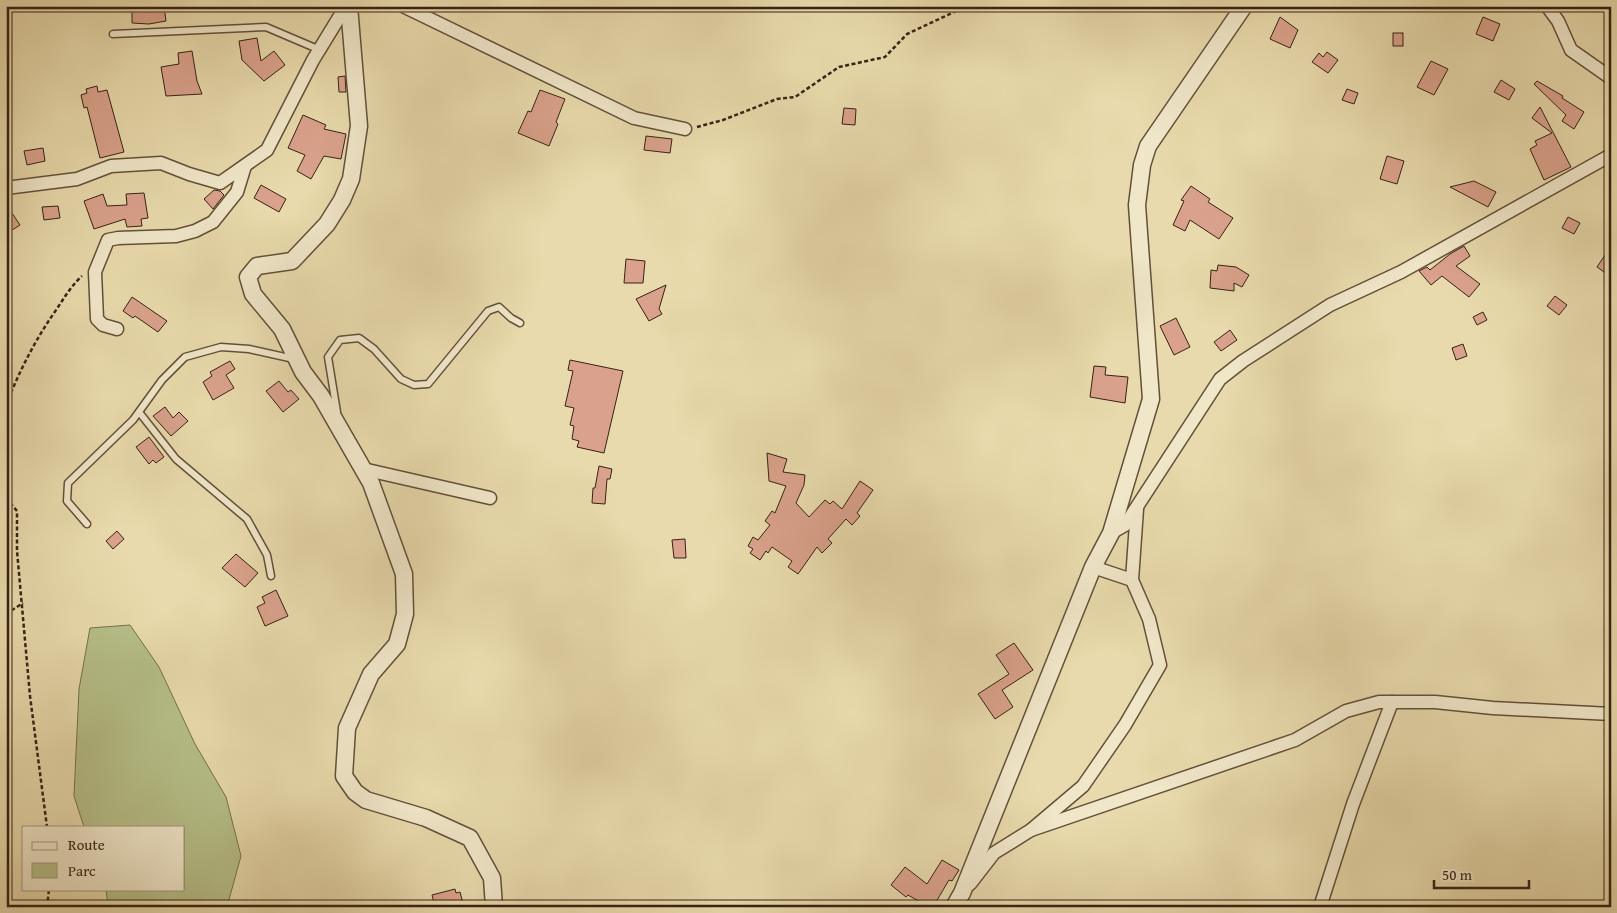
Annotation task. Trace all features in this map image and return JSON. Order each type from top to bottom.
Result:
[{"type":"street","points":[[6,188],[77,179],[111,166],[161,163],[220,183],[267,150],[320,50],[348,6]]},
{"type":"street","points":[[348,6],[359,126],[351,179],[342,200],[327,224],[292,261],[257,266],[248,277],[253,294],[282,329],[302,372],[321,396],[371,483],[404,574],[405,614],[397,644],[371,674],[347,728],[344,776],[355,792],[366,800],[426,818],[470,838],[492,878],[494,907]]},
{"type":"street","points":[[403,6],[634,118],[685,129]]},
{"type":"street","points":[[958,900],[1093,567],[1111,533],[1151,399],[1137,205],[1142,165],[1148,146],[1244,6]]},
{"type":"street","points":[[1547,6],[1558,21],[1571,50],[1611,78]]},
{"type":"street","points":[[1111,533],[1125,525],[1220,379],[1243,361],[1330,306],[1400,272],[1611,155]]},
{"type":"street","points":[[117,329],[103,325],[97,319],[95,272],[108,240],[176,236],[195,231],[214,222],[237,192],[245,166]]},
{"type":"street","points":[[363,469],[490,498]]},
{"type":"street","points":[[958,900],[994,853],[1030,830],[1083,786],[1125,724],[1160,665],[1149,619],[1132,580],[1137,506]]},
{"type":"street","points":[[1093,567],[1132,580]]},
{"type":"street","points":[[1030,830],[1295,740],[1346,711],[1379,702],[1435,702],[1493,708],[1611,714]]},
{"type":"street","points":[[1320,907],[1353,804],[1392,702]]},
{"type":"lane","points":[[113,34],[266,27],[320,50]]},
{"type":"lane","points":[[342,433],[330,379],[328,357],[340,340],[359,338],[374,349],[401,379],[414,385],[428,384],[488,311],[499,307],[520,324]]},
{"type":"lane","points":[[86,524],[67,501],[68,483],[133,420],[162,380],[184,357],[222,347],[249,349],[297,360]]},
{"type":"lane","points":[[139,412],[176,459],[247,519],[267,555],[271,576]]},
{"type":"path","points":[[685,129],[723,120],[777,100],[794,97],[840,67],[885,57],[906,34],[967,6]]},
{"type":"path","points":[[6,406],[34,343],[72,285],[99,262]]},
{"type":"path","points":[[6,498],[17,511],[17,551],[30,696],[47,826]]},
{"type":"path","points":[[6,614],[23,603]]},
{"type":"path","points":[[47,907],[49,890]]},
{"type":"green space","points":[[130,625],[159,667],[195,744],[226,797],[241,856],[227,907],[108,907],[106,890],[185,890],[185,826],[84,826],[74,796],[79,689],[90,628]]},
{"type":"building","points":[[143,6],[164,6],[166,21],[149,24],[132,23],[132,8],[144,8]]},
{"type":"building","points":[[1280,17],[1298,30],[1290,48],[1270,39]]},
{"type":"building","points":[[1483,17],[1500,24],[1493,41],[1476,34]]},
{"type":"building","points":[[1393,33],[1403,33],[1403,46],[1393,46]]},
{"type":"building","points":[[257,38],[261,61],[274,51],[285,65],[264,81],[242,60],[239,41]]},
{"type":"building","points":[[192,51],[197,81],[202,94],[166,96],[161,67],[179,64],[178,53]]},
{"type":"building","points":[[1327,52],[1338,60],[1328,73],[1312,62],[1319,53],[1323,57]]},
{"type":"building","points":[[1431,61],[1448,69],[1434,95],[1417,87]]},
{"type":"building","points":[[345,76],[346,92],[339,92],[338,77]]},
{"type":"building","points":[[1501,80],[1515,89],[1509,100],[1494,92]]},
{"type":"building","points":[[1537,81],[1563,96],[1562,98],[1584,112],[1574,129],[1562,121],[1566,115],[1534,84]]},
{"type":"building","points":[[97,86],[98,92],[107,90],[124,152],[100,158],[87,107],[84,108],[81,95],[87,93],[86,89]]},
{"type":"building","points":[[1347,89],[1358,93],[1354,104],[1342,100]]},
{"type":"building","points":[[540,90],[565,99],[549,146],[518,133],[528,111],[531,112]]},
{"type":"building","points":[[1540,107],[1571,167],[1544,180],[1530,149],[1537,145],[1535,141],[1552,133],[1532,118]]},
{"type":"building","points":[[844,108],[856,109],[855,125],[842,124]]},
{"type":"building","points":[[303,115],[326,125],[324,129],[346,134],[341,159],[324,156],[311,179],[297,171],[305,155],[288,148]]},
{"type":"building","points":[[646,136],[672,139],[670,153],[644,150]]},
{"type":"building","points":[[43,148],[45,161],[27,165],[24,151]]},
{"type":"building","points":[[1387,156],[1404,161],[1397,184],[1380,179]]},
{"type":"building","points":[[1474,181],[1496,192],[1488,207],[1450,187]]},
{"type":"building","points":[[261,185],[286,199],[279,212],[254,198]]},
{"type":"building","points":[[1191,186],[1210,199],[1208,202],[1233,218],[1219,239],[1190,220],[1185,231],[1173,225],[1184,201],[1181,200]]},
{"type":"building","points":[[214,190],[220,191],[224,195],[213,209],[204,199]]},
{"type":"building","points":[[144,193],[148,218],[141,219],[142,226],[127,227],[125,219],[94,229],[84,201],[103,194],[107,206],[127,205],[126,194]]},
{"type":"building","points":[[6,204],[20,225],[6,234]]},
{"type":"building","points":[[58,206],[60,218],[44,220],[42,207]]},
{"type":"building","points":[[1568,217],[1580,223],[1574,234],[1562,228]]},
{"type":"building","points":[[1464,246],[1470,256],[1456,266],[1480,284],[1469,297],[1442,276],[1431,285],[1419,271],[1427,267],[1430,270],[1450,254]]},
{"type":"building","points":[[1611,246],[1611,277],[1597,267]]},
{"type":"building","points":[[626,259],[645,261],[643,283],[624,283]]},
{"type":"building","points":[[1218,265],[1236,267],[1249,275],[1242,287],[1234,283],[1234,291],[1210,288],[1211,270],[1217,271]]},
{"type":"building","points":[[666,285],[659,309],[662,314],[649,321],[636,299]]},
{"type":"building","points":[[1555,296],[1567,305],[1559,315],[1547,306]]},
{"type":"building","points":[[132,297],[167,321],[158,332],[135,316],[133,318],[123,311]]},
{"type":"building","points":[[1483,312],[1487,320],[1477,325],[1473,317]]},
{"type":"building","points":[[1176,318],[1190,347],[1174,355],[1160,326]]},
{"type":"building","points":[[1230,330],[1237,340],[1221,351],[1214,342]]},
{"type":"building","points":[[1463,344],[1467,356],[1456,360],[1452,348]]},
{"type":"building","points":[[570,360],[623,371],[604,453],[577,447],[579,441],[572,439],[574,426],[570,425],[574,408],[565,406],[573,371],[568,370]]},
{"type":"building","points":[[230,361],[235,369],[226,375],[234,388],[213,400],[203,382],[212,376],[210,372]]},
{"type":"building","points":[[1094,366],[1106,367],[1105,375],[1128,377],[1125,403],[1090,397]]},
{"type":"building","points":[[279,381],[288,392],[291,390],[299,399],[283,412],[266,391]]},
{"type":"building","points":[[165,407],[173,418],[179,412],[188,421],[171,436],[153,416]]},
{"type":"building","points":[[149,437],[164,457],[156,463],[153,460],[149,464],[136,447]]},
{"type":"building","points":[[767,453],[787,459],[783,472],[805,475],[804,485],[796,503],[809,517],[825,500],[830,504],[833,501],[842,509],[860,481],[873,490],[857,513],[860,516],[852,525],[846,519],[828,539],[832,543],[822,553],[817,547],[798,574],[788,567],[792,561],[772,547],[768,553],[766,551],[760,560],[750,553],[753,549],[748,546],[753,537],[758,540],[770,525],[765,521],[772,511],[775,513],[786,486],[769,481]]},
{"type":"building","points":[[599,466],[612,469],[610,479],[607,479],[605,504],[592,503],[593,488],[595,488]]},
{"type":"building","points":[[117,531],[124,539],[113,549],[106,541]]},
{"type":"building","points":[[685,539],[686,558],[674,558],[672,540]]},
{"type":"building","points":[[236,554],[258,573],[245,587],[222,568]]},
{"type":"building","points":[[276,590],[288,616],[265,626],[257,607],[265,603],[262,597]]},
{"type":"building","points":[[1014,643],[1033,670],[1002,690],[1013,707],[995,719],[978,694],[1009,674],[996,655]]},
{"type":"building","points":[[942,860],[959,870],[952,881],[949,880],[933,907],[929,907],[908,895],[906,897],[891,885],[905,867],[927,884]]},
{"type":"building","points":[[455,889],[456,893],[460,892],[464,907],[435,907],[432,895]]}]
